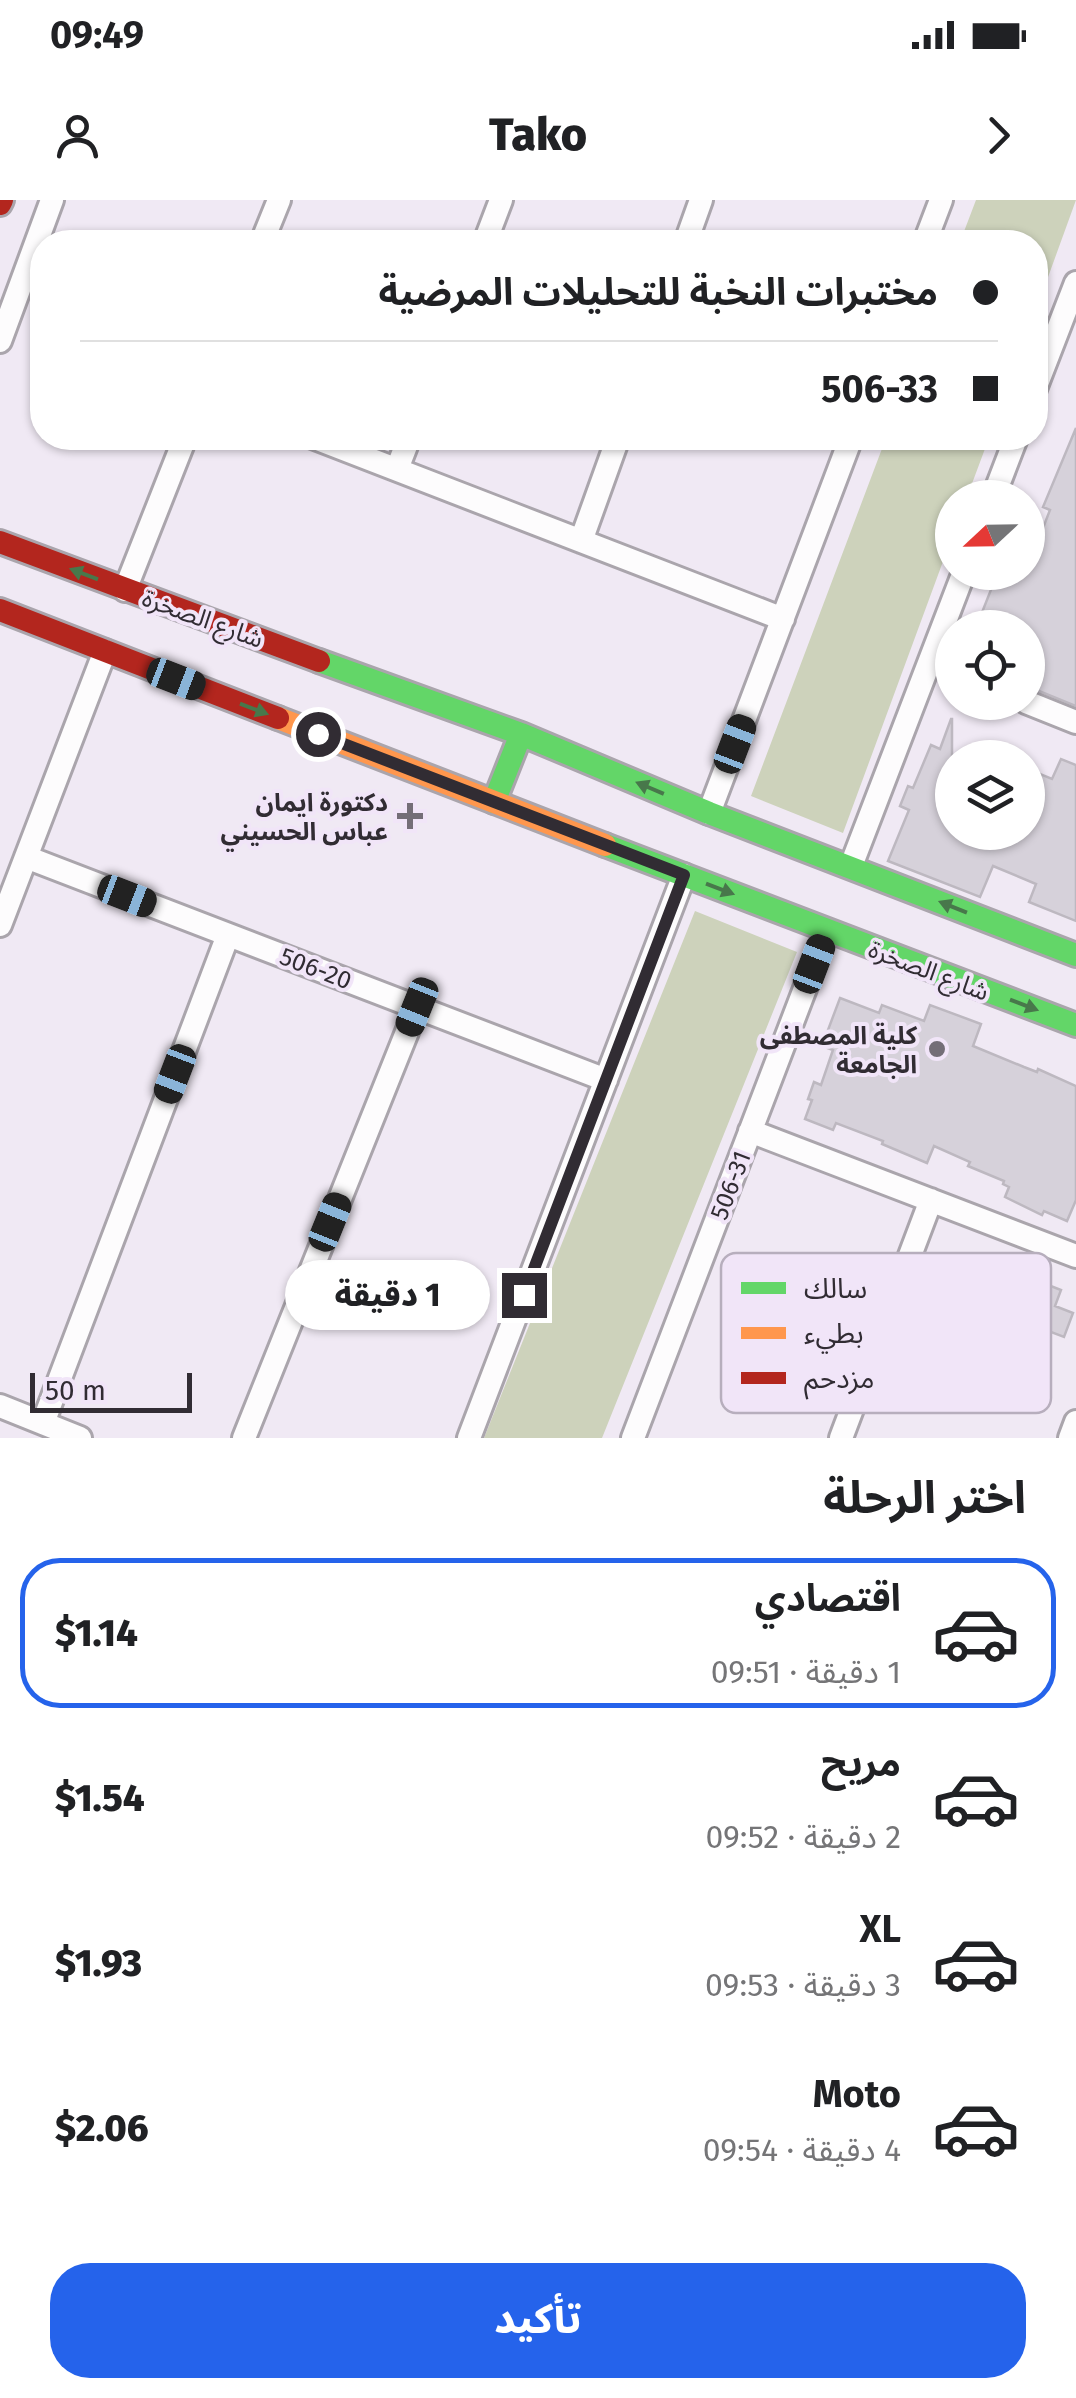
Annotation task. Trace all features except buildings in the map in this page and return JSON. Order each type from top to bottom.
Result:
[{"type":"street","points":[[41,230],[52,200]]},
{"type":"street","points":[[267,230],[279,200]]},
{"type":"street","points":[[490,230],[501,200]]},
{"type":"street","points":[[690,230],[701,200]]},
{"type":"street","points":[[930,230],[941,200]]},
{"type":"street","points":[[0,341],[30,260]]},
{"type":"street","points":[[1048,355],[1076,283]]},
{"type":"street","points":[[125,590],[180,450]]},
{"type":"street","points":[[346,450],[782,619]]},
{"type":"street","points":[[397,470],[405,450]]},
{"type":"street","points":[[581,541],[614,450]]},
{"type":"street","points":[[709,813],[846,450]]},
{"type":"street","points":[[1000,480],[1011,450]]},
{"type":"street","name":"شارع الصخرة","points":[[0,542],[520,734],[709,813],[1076,955]]},
{"type":"street","points":[[851,866],[957,590]]},
{"type":"street","name":"شارع الصخرة","points":[[0,610],[1076,1025]]},
{"type":"street","points":[[0,926],[106,651]]},
{"type":"street","points":[[929,664],[935,666]]},
{"type":"street","points":[[1045,710],[1076,722]]},
{"type":"street","points":[[494,802],[520,734]]},
{"type":"street","name":"506-20","points":[[26,858],[606,1080]]},
{"type":"street","points":[[469,1438],[684,875]]},
{"type":"street","name":"506-31","points":[[633,1438],[827,931]]},
{"type":"street","points":[[42,1423],[228,935]]},
{"type":"street","points":[[244,1438],[417,1007]]},
{"type":"street","points":[[750,1131],[1076,1256]]},
{"type":"street","points":[[910,1253],[930,1200]]},
{"type":"street","points":[[0,1406],[80,1438]]},
{"type":"street","points":[[841,1438],[850,1413]]},
{"type":"street","points":[[1070,1438],[1076,1422]]},
{"type":"green space","points":[[976,200],[1076,200],[1048,277],[1048,230],[965,230]]},
{"type":"green space","points":[[881,450],[985,450],[973,480],[935,480],[935,583],[843,833],[751,796]]},
{"type":"green space","points":[[695,911],[797,952],[602,1438],[484,1438]]},
{"type":"traffic: fast","points":[[319,661],[521,734],[709,813],[1076,955]]},
{"type":"traffic: fast","points":[[494,802],[521,734]]},
{"type":"traffic: fast","points":[[605,845],[1076,1025]]},
{"type":"traffic: slow","points":[[278,718],[605,845]]},
{"type":"traffic: jam","points":[[0,204],[2,200]]},
{"type":"traffic: jam","points":[[0,542],[319,661]]},
{"type":"traffic: jam","points":[[0,610],[278,718]]},
{"type":"place","name":"دكتورة ايمان عباس الحسيني","points":[[410,816]]},
{"type":"place","name":"كلية المصطفى الجامعة","points":[[937,1049]]},
{"type":"route","points":[[318,734],[684,875],[524,1295]]}]
